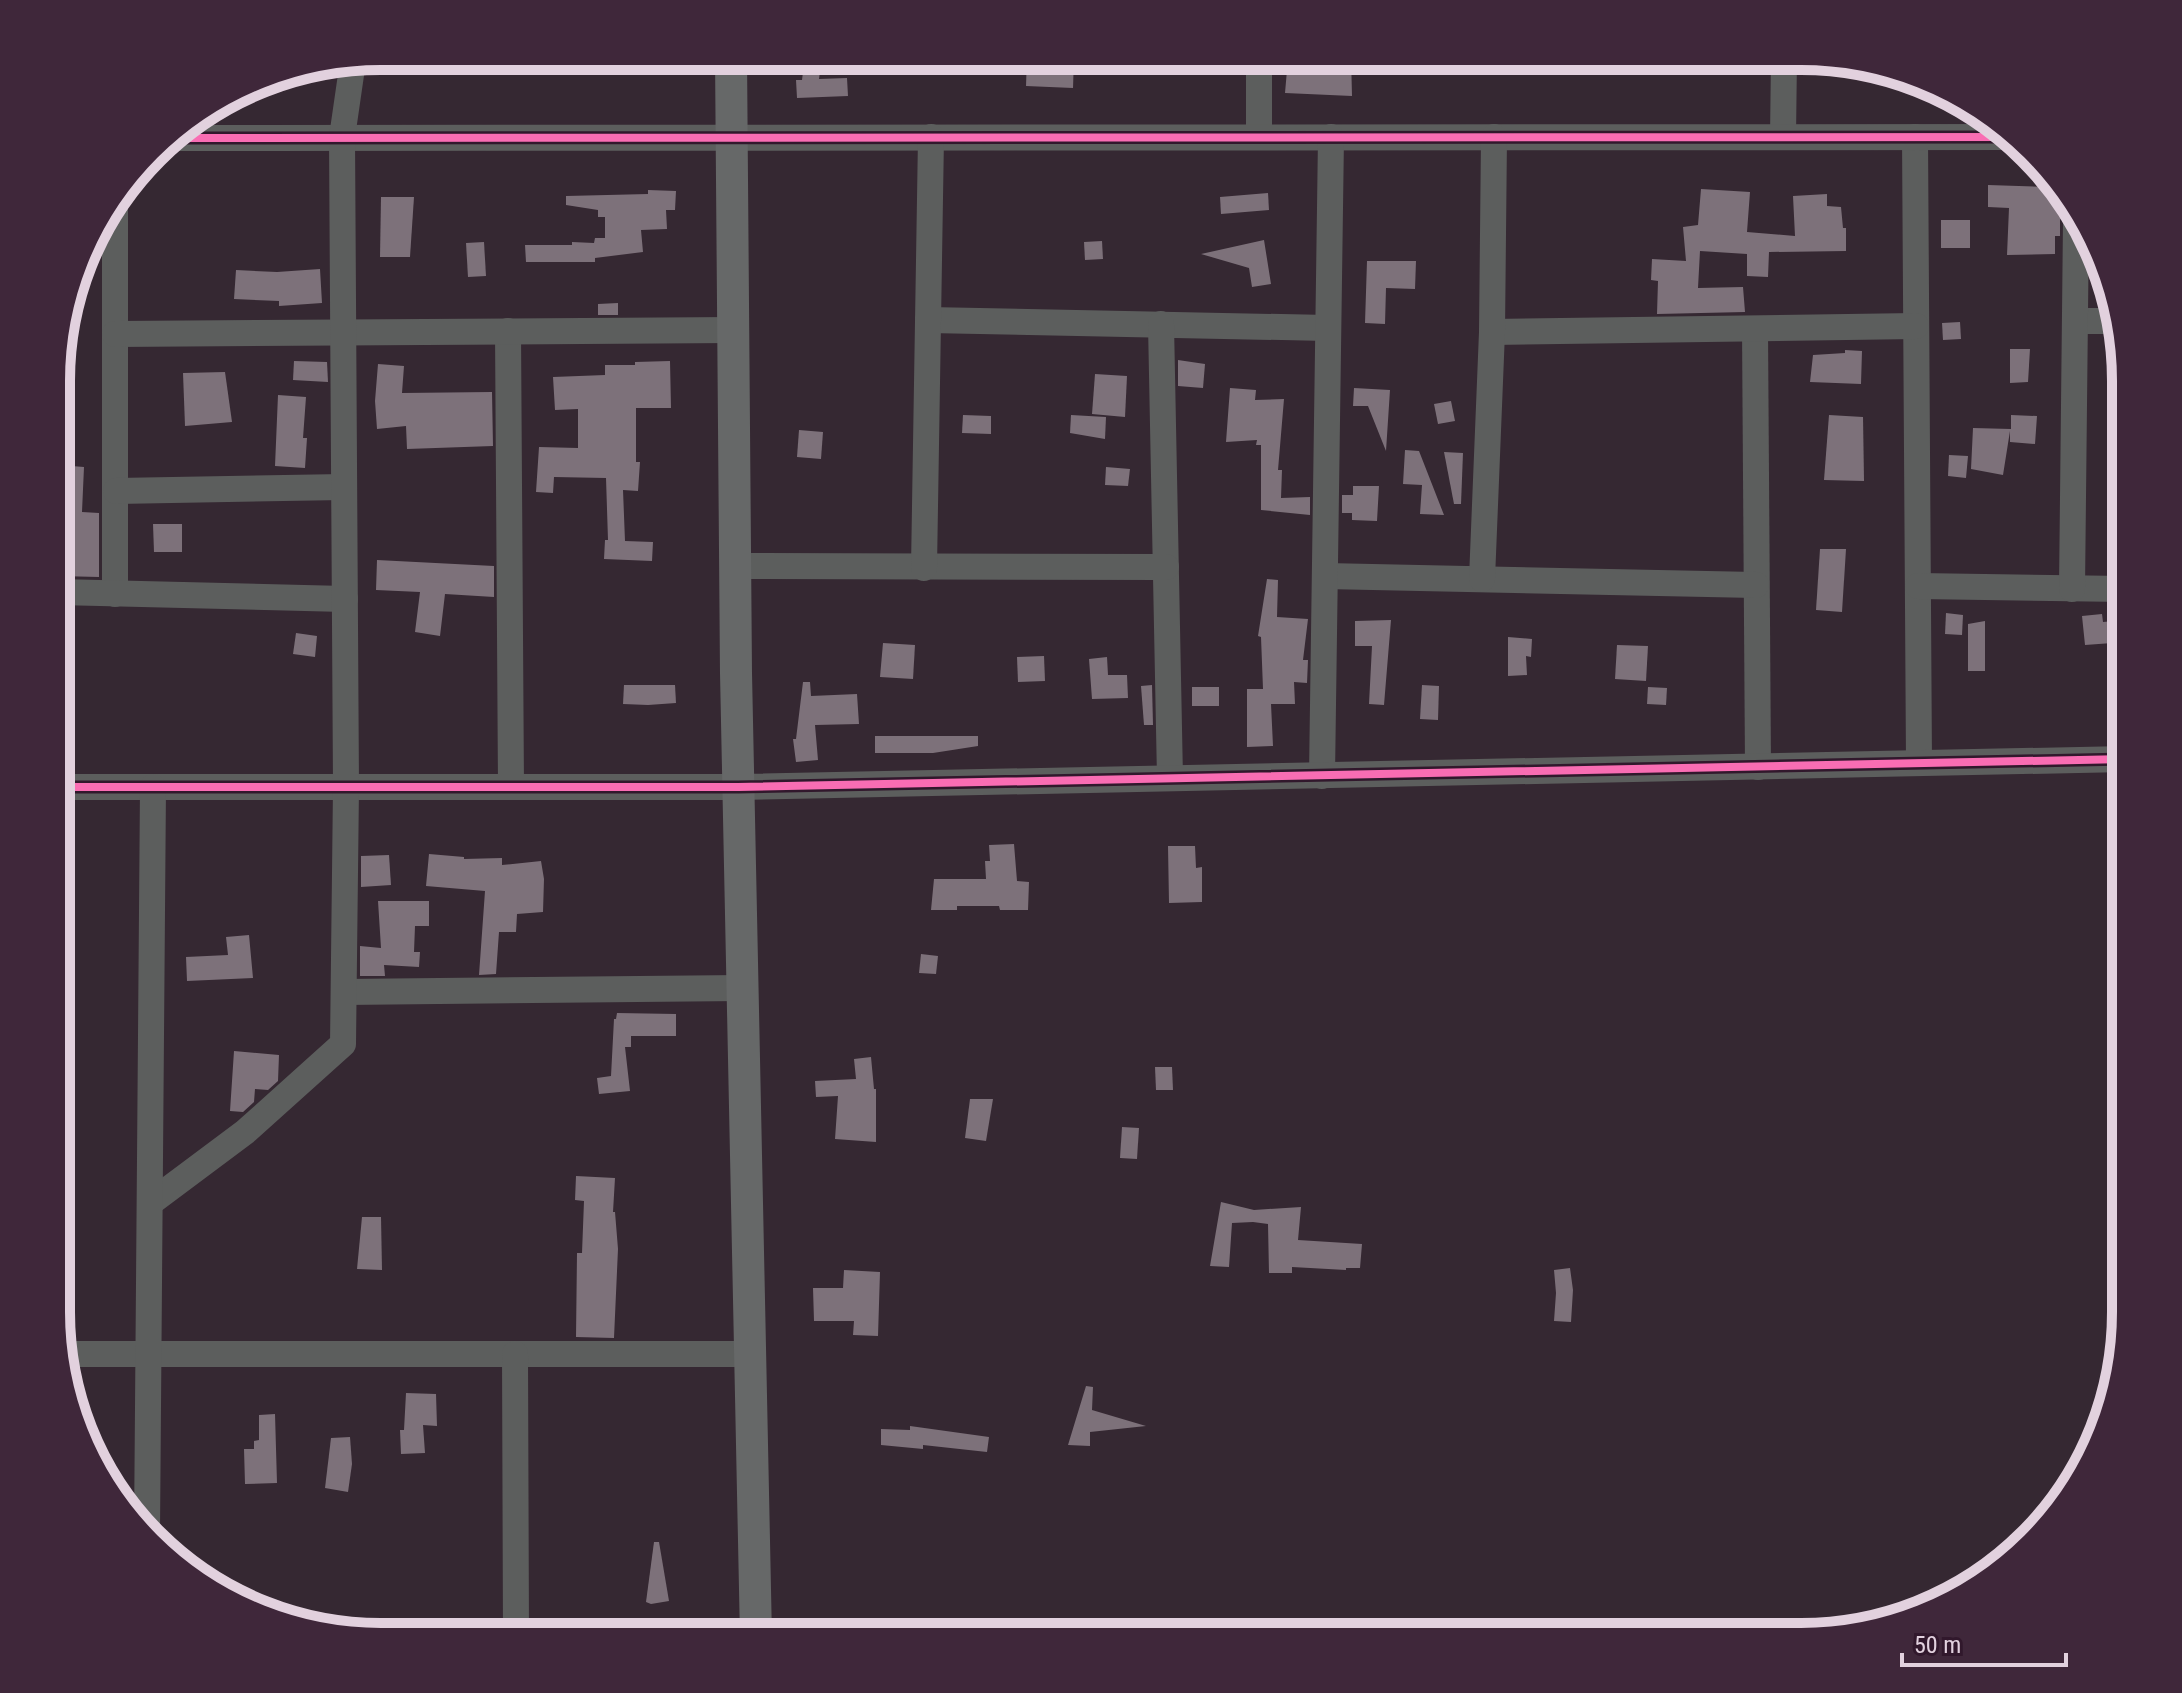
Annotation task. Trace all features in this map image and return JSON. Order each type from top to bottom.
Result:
[{"type":"main road","points":[[731,70],[738,787],[756,1623]]},
{"type":"street","points":[[1259,70],[1259,137]]},
{"type":"street","points":[[1783,137],[1784,70]]},
{"type":"street","points":[[150,1203],[245,1132],[343,1044],[346,787],[342,137],[351,72]]},
{"type":"street","points":[[924,568],[931,137]]},
{"type":"street","points":[[1322,776],[1331,137]]},
{"type":"street","points":[[1482,579],[1492,332],[1494,137]]},
{"type":"street","points":[[1915,137],[1919,763]]},
{"type":"street","points":[[187,138],[1994,137]]},
{"type":"street","points":[[115,220],[115,594]]},
{"type":"street","points":[[2072,589],[2076,236]]},
{"type":"street","points":[[928,320],[1328,328]]},
{"type":"street","points":[[2075,321],[2106,321]]},
{"type":"street","points":[[1161,324],[1170,778]]},
{"type":"street","points":[[1492,332],[1916,326]]},
{"type":"street","points":[[1755,329],[1758,767]]},
{"type":"street","points":[[115,334],[734,330]]},
{"type":"street","points":[[508,331],[511,787]]},
{"type":"street","points":[[116,491],[344,487]]},
{"type":"street","points":[[735,566],[1166,567]]},
{"type":"street","points":[[1325,576],[1756,585]]},
{"type":"street","points":[[1918,586],[2112,589]]},
{"type":"street","points":[[70,592],[345,599]]},
{"type":"street","points":[[70,787],[738,787],[2112,759]]},
{"type":"street","points":[[147,1517],[153,787]]},
{"type":"street","points":[[344,992],[742,988]]},
{"type":"street","points":[[73,1354],[750,1354]]},
{"type":"street","points":[[515,1354],[516,1623]]},
{"type":"building","points":[[803,70],[820,70],[819,79],[847,78],[848,96],[797,98],[796,80],[802,80]]},
{"type":"building","points":[[1027,70],[1074,70],[1073,88],[1026,86]]},
{"type":"building","points":[[1287,70],[1351,70],[1352,96],[1285,93]]},
{"type":"building","points":[[1988,185],[2044,187],[2064,214],[2060,220],[2060,236],[2055,236],[2055,254],[2007,255],[2009,208],[1988,207]]},
{"type":"building","points":[[1701,189],[1750,192],[1747,232],[1795,236],[1793,196],[1827,194],[1827,206],[1841,207],[1843,228],[1846,228],[1846,251],[1769,252],[1768,277],[1747,276],[1747,254],[1700,251],[1698,288],[1743,287],[1745,312],[1657,314],[1658,281],[1651,280],[1652,259],[1686,261],[1683,227],[1698,225]]},
{"type":"building","points":[[648,190],[676,191],[675,210],[666,210],[667,229],[641,230],[643,252],[595,258],[595,262],[526,262],[525,245],[572,245],[572,242],[594,243],[595,238],[605,238],[605,217],[598,217],[598,210],[566,205],[566,196],[648,194]]},
{"type":"building","points":[[1268,193],[1269,210],[1221,214],[1220,197]]},
{"type":"building","points":[[381,197],[414,197],[410,257],[380,257]]},
{"type":"building","points":[[1941,220],[1970,220],[1970,248],[1941,248]]},
{"type":"building","points":[[1264,240],[1271,284],[1252,287],[1249,268],[1201,254]]},
{"type":"building","points":[[1102,241],[1103,259],[1085,260],[1084,242]]},
{"type":"building","points":[[484,242],[486,276],[468,277],[466,243]]},
{"type":"building","points":[[1367,261],[1416,261],[1415,289],[1386,288],[1385,324],[1365,323]]},
{"type":"building","points":[[320,269],[322,303],[279,306],[279,301],[234,299],[236,270],[277,272]]},
{"type":"building","points":[[618,303],[618,315],[598,315],[598,304]]},
{"type":"building","points":[[1960,322],[1961,339],[1943,340],[1942,323]]},
{"type":"building","points":[[2010,349],[2030,349],[2028,382],[2010,383]]},
{"type":"building","points":[[1845,350],[1862,351],[1861,384],[1810,382],[1813,355],[1845,353]]},
{"type":"building","points":[[1178,360],[1205,364],[1203,388],[1178,386]]},
{"type":"building","points":[[294,361],[327,362],[328,382],[293,380]]},
{"type":"building","points":[[670,361],[671,408],[636,408],[636,462],[640,462],[638,491],[623,490],[625,541],[653,542],[652,561],[604,559],[605,540],[608,540],[606,478],[554,477],[553,493],[536,492],[539,447],[578,448],[578,409],[555,410],[553,377],[605,375],[605,365]]},
{"type":"building","points":[[378,364],[404,366],[402,393],[492,392],[493,446],[407,449],[406,426],[377,429],[375,401]]},
{"type":"building","points":[[225,372],[232,422],[185,426],[183,373]]},
{"type":"building","points":[[1095,374],[1127,376],[1125,417],[1092,414]]},
{"type":"building","points":[[1230,388],[1256,390],[1255,400],[1284,399],[1278,470],[1282,470],[1281,498],[1310,497],[1310,515],[1261,510],[1261,445],[1256,445],[1257,440],[1226,442]]},
{"type":"building","points":[[1354,388],[1390,390],[1386,451],[1368,406],[1353,406]]},
{"type":"building","points":[[278,395],[306,397],[303,438],[307,438],[305,468],[275,466]]},
{"type":"building","points":[[1451,401],[1455,421],[1438,424],[1434,404]]},
{"type":"building","points":[[963,415],[991,416],[991,434],[962,433]]},
{"type":"building","points":[[1071,415],[1106,417],[1105,439],[1070,433]]},
{"type":"building","points":[[1829,415],[1863,417],[1864,481],[1824,480]]},
{"type":"building","points":[[2011,415],[2037,416],[2035,444],[2010,442],[2010,431],[2003,475],[1971,469],[1973,428],[2011,429]]},
{"type":"building","points":[[799,430],[823,432],[821,459],[797,457]]},
{"type":"building","points":[[1405,450],[1419,451],[1444,515],[1420,514],[1422,485],[1403,484]]},
{"type":"building","points":[[1444,452],[1463,453],[1461,504],[1454,504]]},
{"type":"building","points":[[1949,455],[1968,456],[1966,478],[1948,476]]},
{"type":"building","points":[[70,466],[84,467],[82,512],[99,513],[99,577],[70,576]]},
{"type":"building","points":[[1106,467],[1130,469],[1128,486],[1105,485]]},
{"type":"building","points":[[1353,486],[1379,486],[1377,521],[1352,520],[1352,513],[1342,513],[1342,495],[1353,495]]},
{"type":"building","points":[[153,524],[182,524],[182,552],[154,552]]},
{"type":"building","points":[[1820,549],[1846,549],[1842,612],[1816,610]]},
{"type":"building","points":[[377,560],[494,566],[494,597],[445,594],[440,636],[415,632],[420,592],[376,590]]},
{"type":"building","points":[[1267,579],[1278,580],[1277,617],[1308,619],[1303,660],[1308,660],[1307,683],[1294,682],[1295,704],[1271,704],[1273,746],[1247,747],[1247,689],[1263,689],[1261,637],[1258,636]]},
{"type":"building","points":[[1946,613],[1963,615],[1962,635],[1945,634]]},
{"type":"building","points":[[2102,614],[2103,622],[2112,621],[2112,643],[2085,645],[2082,616]]},
{"type":"building","points":[[1391,620],[1384,705],[1369,704],[1372,646],[1355,646],[1355,621]]},
{"type":"building","points":[[1985,621],[1985,671],[1968,671],[1968,624]]},
{"type":"building","points":[[296,633],[317,636],[315,657],[293,654]]},
{"type":"building","points":[[1508,637],[1532,639],[1531,657],[1526,656],[1527,675],[1508,676]]},
{"type":"building","points":[[883,643],[915,645],[913,679],[880,677]]},
{"type":"building","points":[[1617,645],[1648,646],[1646,681],[1615,679]]},
{"type":"building","points":[[1044,656],[1045,681],[1018,682],[1017,657]]},
{"type":"building","points":[[1107,657],[1108,675],[1127,675],[1128,698],[1092,699],[1089,659]]},
{"type":"building","points":[[803,682],[810,682],[811,696],[857,694],[859,724],[815,725],[818,760],[796,762],[793,739],[796,739]]},
{"type":"building","points":[[624,685],[675,685],[676,703],[623,704]]},
{"type":"building","points":[[1152,685],[1153,725],[1144,725],[1141,686]]},
{"type":"building","points":[[1422,685],[1439,686],[1438,720],[1420,719]]},
{"type":"building","points":[[1192,687],[1219,687],[1219,706],[1192,706]]},
{"type":"building","points":[[1648,687],[1667,688],[1666,705],[1647,704]]},
{"type":"building","points":[[875,736],[978,736],[978,746],[933,753],[875,753]]},
{"type":"building","points":[[1014,844],[1017,881],[1029,882],[1028,910],[957,906],[957,910],[931,910],[934,879],[986,879],[985,861],[990,861],[989,845]]},
{"type":"building","points":[[1168,846],[1195,846],[1196,868],[1202,867],[1202,902],[1169,903]]},
{"type":"building","points":[[429,854],[464,859],[502,858],[502,865],[541,861],[543,912],[517,914],[516,932],[499,932],[496,974],[479,975],[485,891],[426,886]]},
{"type":"building","points":[[389,855],[391,885],[361,887],[361,856]]},
{"type":"building","points":[[378,901],[429,901],[429,926],[415,926],[414,952],[420,952],[419,967],[384,965],[385,976],[360,976],[360,946],[381,948]]},
{"type":"building","points":[[249,935],[253,978],[187,981],[186,957],[228,955],[226,937]]},
{"type":"building","points":[[921,954],[938,956],[936,974],[919,973]]},
{"type":"building","points":[[617,1013],[676,1014],[676,1036],[631,1036],[631,1047],[625,1047],[630,1091],[599,1094],[597,1078],[611,1076],[614,1019]]},
{"type":"building","points":[[234,1051],[279,1055],[278,1081],[268,1090],[255,1089],[254,1102],[243,1112],[230,1111]]},
{"type":"building","points":[[871,1057],[876,1089],[876,1142],[835,1139],[838,1096],[816,1097],[815,1081],[856,1079],[854,1059]]},
{"type":"building","points":[[1155,1067],[1172,1067],[1173,1090],[1156,1090]]},
{"type":"building","points":[[970,1099],[993,1099],[986,1141],[965,1138]]},
{"type":"building","points":[[1122,1127],[1139,1128],[1137,1159],[1120,1158]]},
{"type":"building","points":[[576,1176],[615,1178],[613,1212],[618,1249],[614,1338],[576,1337],[577,1253],[582,1253],[584,1201],[575,1200]]},
{"type":"building","points":[[1221,1202],[1254,1210],[1301,1207],[1298,1240],[1362,1244],[1360,1268],[1292,1267],[1292,1273],[1269,1273],[1268,1224],[1253,1222],[1232,1223],[1229,1267],[1210,1266]]},
{"type":"building","points":[[362,1217],[381,1217],[382,1270],[357,1269]]},
{"type":"building","points":[[1570,1268],[1573,1290],[1571,1322],[1554,1321],[1554,1270]]},
{"type":"building","points":[[844,1270],[880,1272],[878,1336],[853,1335],[854,1321],[814,1321],[813,1288],[843,1288]]},
{"type":"building","points":[[1086,1386],[1093,1387],[1092,1410],[1146,1426],[1090,1432],[1090,1446],[1068,1445]]},
{"type":"building","points":[[406,1393],[436,1394],[437,1426],[423,1425],[425,1453],[401,1454],[400,1430],[404,1430]]},
{"type":"building","points":[[275,1414],[277,1483],[245,1484],[244,1449],[254,1449],[254,1441],[259,1440],[259,1415]]},
{"type":"building","points":[[910,1426],[989,1437],[987,1452],[923,1445],[923,1449],[881,1445],[881,1429],[910,1430]]},
{"type":"building","points":[[350,1437],[352,1464],[348,1492],[325,1488],[331,1438]]},
{"type":"building","points":[[654,1542],[659,1542],[669,1601],[651,1604],[646,1602]]},
{"type":"cycle path","points":[[187,138],[1994,137]]},
{"type":"cycle path","points":[[70,787],[738,787],[2112,759]]}]
